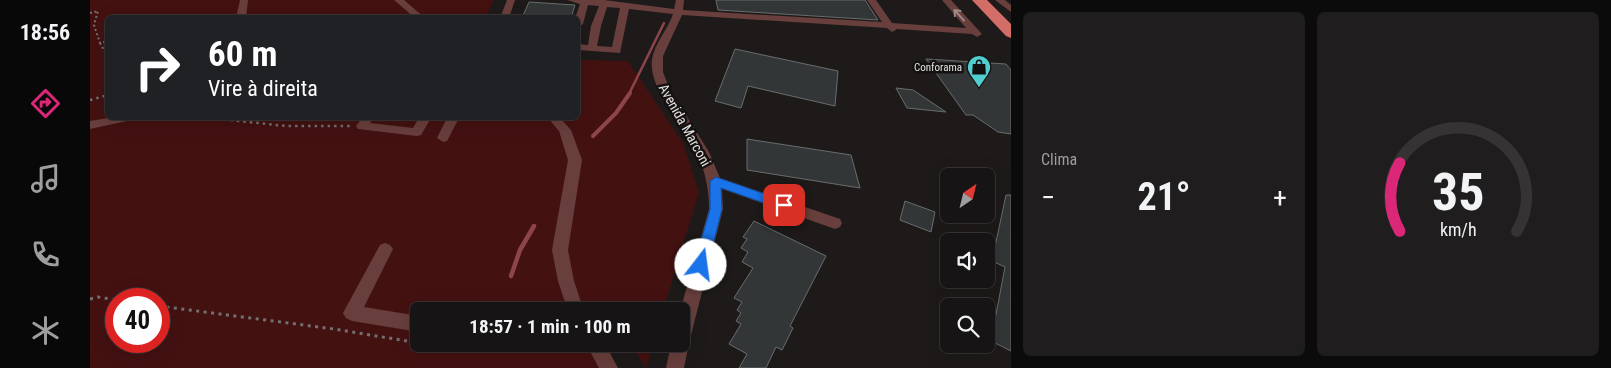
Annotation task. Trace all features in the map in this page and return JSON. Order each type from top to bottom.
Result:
[{"type":"highway","points":[[978,0],[1011,33]]},
{"type":"highway","points":[[992,0],[1011,18]]},
{"type":"street","points":[[242,15],[244,0]]},
{"type":"street","points":[[398,0],[417,15]]},
{"type":"street","points":[[505,15],[511,0]]},
{"type":"street","points":[[571,0],[624,6],[678,9],[705,14],[890,28]]},
{"type":"street","points":[[871,0],[890,28]]},
{"type":"street","points":[[678,9],[694,17],[973,31],[946,0]]},
{"type":"street","points":[[999,0],[1011,9]]},
{"type":"street","points":[[580,17],[585,1]]},
{"type":"street","points":[[592,48],[596,26],[604,3]]},
{"type":"street","points":[[580,47],[616,51],[624,6]]},
{"type":"street","name":"Avenida Marconi","points":[[678,9],[658,54],[659,78],[707,159],[716,181],[716,209],[690,306]]},
{"type":"street","points":[[580,24],[596,26]]},
{"type":"street","points":[[90,125],[114,120]]},
{"type":"street","points":[[365,122],[417,132],[424,120]]},
{"type":"street","points":[[443,138],[452,120]]},
{"type":"street","points":[[556,120],[565,130],[575,160],[560,250],[571,302]]},
{"type":"street","points":[[716,181],[834,223]]},
{"type":"street","points":[[385,249],[352,313],[410,323]]},
{"type":"street","points":[[600,352],[609,368]]},
{"type":"street","points":[[674,366],[678,352]]},
{"type":"path","points":[[90,13],[98,11],[94,25],[105,52]]},
{"type":"path","points":[[100,43],[105,42]]},
{"type":"path","points":[[90,100],[105,96]]},
{"type":"path","points":[[230,120],[286,126],[365,122]]},
{"type":"path","points":[[90,299],[98,297],[105,298]]},
{"type":"path","points":[[170,307],[410,341]]},
{"type":"shaded area","points":[[90,0],[494,0],[486,15],[105,15],[105,120],[580,120],[580,60],[628,61],[683,143],[699,192],[666,302],[410,302],[410,352],[613,352],[600,368],[90,368]]},
{"type":"shaded area","points":[[635,352],[651,352],[646,368]]},
{"type":"building","points":[[716,0],[865,0],[878,20],[718,10]]},
{"type":"building","points":[[529,2],[575,5],[572,15],[523,15]]},
{"type":"building","points":[[735,49],[838,71],[835,106],[748,86],[741,108],[715,101]]},
{"type":"building","name":"Conforama","points":[[926,59],[1006,64],[1011,70],[1011,134],[998,132],[973,115],[966,115]]},
{"type":"building","points":[[896,88],[913,90],[946,112],[907,108]]},
{"type":"building","points":[[747,139],[851,155],[860,188],[747,170]]},
{"type":"building","points":[[1006,195],[1011,195],[1011,351],[995,343],[995,320],[1005,267],[995,262],[995,247]]},
{"type":"building","points":[[905,201],[935,212],[931,232],[900,220]]},
{"type":"building","points":[[754,221],[826,256],[790,326],[793,328],[782,350],[776,347],[766,368],[739,368],[747,354],[729,344],[741,324],[736,321],[741,313],[737,310],[742,302],[734,298],[753,268],[742,262],[748,252],[741,248],[747,239],[743,237]]},
{"type":"waterway","points":[[629,94],[664,23]]},
{"type":"waterway","points":[[593,136],[616,113],[630,93]]},
{"type":"waterway","points":[[511,276],[520,250],[534,226]]},
{"type":"place","name":"Conforama","points":[[979,88]]},
{"type":"route","points":[[701,265],[716,209],[716,181],[784,205]]}]
